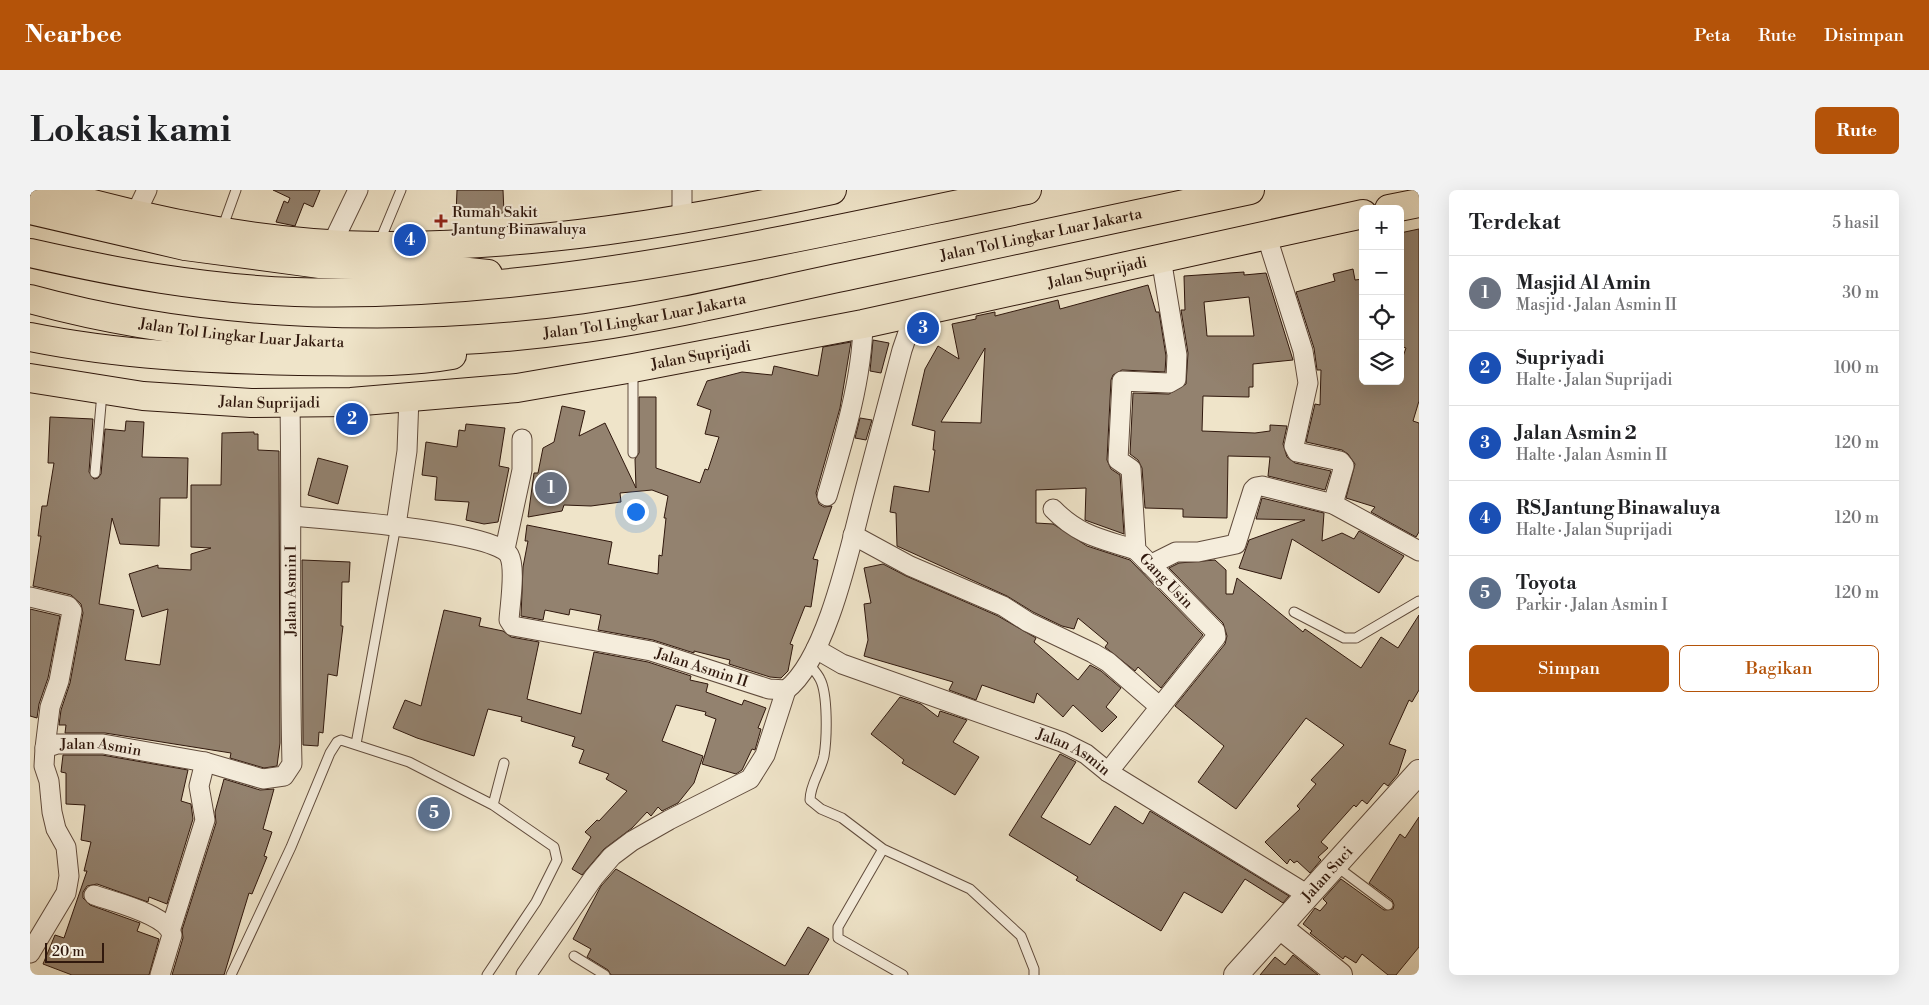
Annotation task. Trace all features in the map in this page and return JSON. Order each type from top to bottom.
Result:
[{"type":"main road","points":[[43,190],[82,197],[135,215],[221,231],[332,244],[377,246],[554,236],[682,218],[832,190]]},
{"type":"main road","points":[[30,253],[174,282],[295,292],[444,289],[541,281],[678,260],[1027,190]]},
{"type":"main road","name":"Jalan Tol Lingkar Luar Jakarta","points":[[30,299],[76,312],[188,331],[300,341],[438,341],[528,335],[638,320],[1250,190]]},
{"type":"main road","points":[[1404,206],[1419,203]]},
{"type":"main road","points":[[30,210],[185,246],[320,264],[421,267],[541,281]]},
{"type":"main road","name":"Jalan Suprijadi","points":[[30,378],[102,391],[209,401],[290,404],[517,388],[864,324],[1359,215]]},
{"type":"main road","points":[[30,337],[56,342],[205,359],[364,362],[432,359],[528,335]]},
{"type":"street","points":[[135,215],[148,190]]},
{"type":"street","points":[[332,244],[358,190]]},
{"type":"street","points":[[682,190],[682,218]]},
{"type":"street","points":[[1266,234],[1303,351],[1308,383],[1294,446],[1297,452],[1340,461],[1344,466],[1333,504]]},
{"type":"street","name":"Gang Usin","points":[[1108,772],[1216,634],[1136,550],[1131,468],[1118,460],[1122,383],[1124,380],[1169,383],[1176,379],[1177,355],[1161,258]]},
{"type":"street","points":[[526,975],[594,877],[612,856],[632,841],[750,779],[765,754],[786,690],[793,685],[812,656],[831,611],[902,350],[915,312]]},
{"type":"street","points":[[827,496],[847,420],[863,344],[864,324]]},
{"type":"street","points":[[396,526],[407,452],[409,397]]},
{"type":"street","name":"Jalan Asmin I","points":[[284,776],[292,764],[289,648],[292,516],[290,404]]},
{"type":"street","points":[[292,516],[396,526],[489,542],[504,549],[522,470],[522,439]]},
{"type":"street","points":[[1150,565],[1176,552],[1198,552],[1236,544],[1245,519],[1246,509],[1256,486],[1333,504],[1419,551]]},
{"type":"street","points":[[1053,509],[1064,521],[1083,533],[1136,550]]},
{"type":"street","points":[[853,535],[910,566],[1004,606],[1028,622],[1093,652],[1108,662],[1160,707]]},
{"type":"street","name":"Jalan Asmin II","points":[[504,549],[512,562],[509,620],[513,626],[651,651],[769,689],[786,690]]},
{"type":"street","points":[[30,596],[68,606],[72,611],[59,681],[40,741]]},
{"type":"street","name":"Jalan Asmin","points":[[812,656],[842,664],[1062,742],[1086,754],[1108,772],[1308,895]]},
{"type":"street","name":"Jalan Asmin","points":[[30,953],[66,893],[69,876],[66,847],[56,828],[52,812],[49,781],[44,766],[40,741],[57,744],[103,744],[204,762],[263,779],[284,776]]},
{"type":"street","points":[[160,975],[172,935],[171,928],[205,820],[199,786],[204,762]]},
{"type":"street","name":"Jalan Suci","points":[[1236,975],[1419,772]]},
{"type":"street","points":[[94,895],[166,922],[171,928]]},
{"type":"street","points":[[1280,927],[1340,975]]},
{"type":"lane","points":[[221,231],[236,190]]},
{"type":"lane","points":[[377,246],[401,190]]},
{"type":"lane","points":[[633,368],[633,453]]},
{"type":"lane","points":[[95,473],[102,391]]},
{"type":"lane","points":[[356,744],[396,526]]},
{"type":"lane","points":[[1294,612],[1344,638],[1356,638],[1419,601]]},
{"type":"lane","points":[[812,656],[823,687],[825,710],[824,756],[810,792],[810,800],[821,808],[842,818],[883,849],[970,889],[1021,936],[1034,969],[1034,975]]},
{"type":"lane","points":[[231,975],[287,856],[330,753],[338,742],[346,740],[409,762],[493,805],[554,846],[557,860],[536,902],[487,975]]},
{"type":"lane","points":[[493,805],[504,762]]},
{"type":"lane","points":[[883,849],[838,927],[838,938],[904,975]]},
{"type":"lane","points":[[1336,866],[1388,905]]},
{"type":"lane","points":[[574,956],[605,975]]},
{"type":"building","points":[[273,190],[320,190],[313,207],[304,203],[295,226],[276,222],[284,201],[288,203],[290,198]]},
{"type":"building","points":[[457,190],[503,190],[504,213],[456,215]]},
{"type":"building","points":[[1419,229],[1419,401],[1413,421],[1419,423],[1419,532],[1416,537],[1371,512],[1375,507],[1346,498],[1355,464],[1348,454],[1342,450],[1306,442],[1315,404],[1320,405],[1321,370],[1317,370],[1314,348],[1296,292],[1335,281],[1333,274],[1353,269],[1355,280],[1359,280],[1359,385],[1404,385],[1404,354],[1406,348],[1404,347],[1404,232]]},
{"type":"building","points":[[1244,272],[1244,275],[1266,273],[1293,360],[1253,364],[1253,387],[1249,387],[1249,397],[1203,396],[1202,431],[1255,433],[1270,431],[1270,425],[1287,426],[1283,444],[1287,457],[1295,463],[1331,471],[1325,490],[1268,476],[1270,457],[1228,456],[1227,518],[1183,517],[1183,509],[1145,508],[1142,468],[1138,460],[1130,454],[1133,393],[1169,394],[1186,384],[1188,353],[1181,310],[1185,310],[1184,276]],"holes":[[[1249,297],[1254,336],[1207,336],[1204,302]]]},
{"type":"building","points":[[1148,285],[1156,312],[1159,312],[1166,356],[1165,372],[1122,370],[1113,375],[1111,380],[1107,460],[1111,469],[1120,475],[1124,534],[1085,520],[1086,488],[1036,490],[1036,523],[1053,524],[1087,546],[1130,560],[1203,635],[1161,688],[1138,667],[1135,671],[1105,647],[1108,643],[1078,618],[1074,629],[1062,626],[1033,612],[1007,596],[897,546],[896,513],[890,512],[894,486],[929,492],[935,450],[933,450],[935,431],[912,425],[925,369],[938,346],[959,359],[952,324],[976,319],[976,316],[995,312],[995,316],[1058,300],[1060,309]],"holes":[[[985,348],[981,423],[941,422]]]},
{"type":"building","points":[[873,340],[889,343],[881,373],[870,371]]},
{"type":"building","points":[[851,342],[840,408],[816,493],[819,504],[824,507],[832,506],[813,559],[818,560],[811,607],[805,606],[790,644],[793,645],[788,671],[781,678],[770,677],[729,664],[730,660],[694,651],[694,653],[653,640],[598,630],[601,615],[570,609],[569,615],[545,610],[543,620],[521,616],[523,567],[528,541],[525,541],[527,525],[612,542],[608,564],[658,574],[659,555],[662,556],[666,518],[664,518],[668,496],[652,490],[620,493],[621,502],[591,506],[564,505],[562,511],[528,517],[534,473],[538,473],[543,448],[554,442],[562,406],[585,411],[579,436],[605,423],[636,488],[635,459],[639,453],[639,397],[656,397],[656,468],[700,483],[705,469],[708,470],[719,437],[705,434],[711,410],[697,405],[707,381],[742,372],[772,375],[774,366],[818,376],[823,347]]},
{"type":"building","points":[[50,417],[93,419],[89,472],[94,479],[98,478],[101,474],[105,429],[125,431],[126,421],[144,422],[142,457],[188,458],[187,498],[160,498],[159,546],[120,544],[112,518],[99,604],[134,610],[125,660],[160,665],[168,609],[142,617],[129,574],[158,565],[158,568],[191,570],[191,554],[211,548],[191,547],[191,485],[221,485],[222,433],[254,432],[254,434],[258,434],[258,450],[279,451],[280,743],[277,766],[264,768],[230,758],[231,753],[105,733],[65,733],[66,725],[59,725],[61,710],[70,683],[83,613],[81,604],[71,595],[33,586],[41,536],[38,536],[42,506],[47,506],[54,463],[48,463]]},
{"type":"building","points":[[860,418],[872,420],[866,440],[855,438]]},
{"type":"building","points":[[466,424],[505,428],[499,466],[509,468],[498,522],[484,524],[466,520],[469,502],[435,500],[437,477],[422,475],[426,442],[457,447],[459,430],[465,431]]},
{"type":"building","points":[[318,458],[348,466],[338,504],[308,495]]},
{"type":"building","points":[[1262,498],[1324,513],[1322,541],[1342,533],[1354,539],[1359,531],[1404,556],[1379,593],[1292,539],[1281,579],[1239,568],[1249,540],[1305,520],[1256,519]]},
{"type":"building","points":[[302,560],[350,562],[349,582],[342,582],[341,626],[343,626],[337,676],[328,674],[323,733],[319,732],[318,746],[303,745]]},
{"type":"building","points":[[1215,560],[1226,570],[1226,594],[1233,594],[1237,578],[1303,632],[1305,629],[1361,668],[1381,637],[1398,648],[1419,615],[1419,690],[1412,702],[1409,700],[1389,744],[1406,750],[1398,774],[1388,786],[1384,783],[1367,804],[1362,800],[1356,807],[1354,805],[1321,842],[1328,848],[1318,857],[1321,860],[1310,873],[1297,861],[1294,863],[1290,859],[1287,864],[1265,842],[1300,809],[1297,806],[1316,784],[1311,780],[1344,745],[1306,718],[1236,809],[1198,782],[1224,746],[1175,706],[1225,644],[1227,636],[1223,623],[1169,568],[1179,563]]},
{"type":"building","points":[[883,564],[998,616],[1036,638],[1034,642],[1078,680],[1090,665],[1101,671],[1121,688],[1106,707],[1117,717],[1102,732],[1073,705],[1063,717],[1037,693],[1034,703],[982,685],[976,700],[949,690],[953,682],[864,656],[868,640],[864,604],[871,603],[864,568]]},
{"type":"building","points":[[30,609],[60,616],[48,678],[39,704],[37,718],[30,716]]},
{"type":"building","points":[[444,610],[481,618],[479,626],[503,631],[511,637],[539,642],[527,699],[581,714],[594,652],[648,662],[691,676],[690,680],[708,684],[706,692],[742,705],[744,700],[766,708],[758,728],[761,729],[755,750],[752,749],[742,770],[736,774],[702,764],[716,719],[705,715],[706,712],[676,705],[662,741],[703,756],[694,783],[678,803],[662,811],[658,807],[651,816],[647,812],[632,828],[604,849],[582,875],[572,869],[591,837],[585,832],[597,820],[599,821],[627,791],[606,779],[609,774],[579,763],[584,750],[572,746],[575,737],[521,721],[522,717],[488,709],[474,756],[417,738],[393,728],[405,700],[421,706]]},
{"type":"building","points":[[900,697],[921,704],[938,717],[940,711],[967,720],[953,742],[979,757],[955,795],[902,763],[904,760],[871,734]]},
{"type":"building","points":[[1060,754],[1076,762],[1041,817],[1090,845],[1115,806],[1143,824],[1150,811],[1289,896],[1283,903],[1245,879],[1222,913],[1184,892],[1161,931],[1076,880],[1078,877],[1009,835]]},
{"type":"building","points":[[63,755],[102,755],[188,770],[181,801],[191,804],[193,819],[167,904],[149,897],[148,902],[97,884],[87,886],[83,892],[83,898],[90,905],[140,923],[137,931],[159,939],[149,975],[72,975],[43,964],[55,935],[64,938],[87,871],[84,871],[91,842],[81,840],[85,805],[66,804],[66,773],[61,772]]},
{"type":"building","points":[[224,779],[260,790],[274,789],[263,829],[272,832],[264,856],[267,857],[252,894],[249,893],[224,975],[172,975],[183,938],[182,930],[216,823],[215,812]]},
{"type":"building","points":[[1419,817],[1419,947],[1396,975],[1388,975],[1362,954],[1356,963],[1345,956],[1343,959],[1310,933],[1312,931],[1303,924],[1315,908],[1320,911],[1327,903],[1323,899],[1341,879],[1384,910],[1393,909],[1392,900],[1369,883],[1400,834],[1405,838]]},
{"type":"building","points":[[616,869],[785,966],[808,927],[829,939],[808,975],[611,975],[608,970],[587,957],[591,949],[573,939],[601,886]]},
{"type":"building","points":[[1293,955],[1318,975],[1260,975],[1275,957],[1285,965]]},
{"type":"place","name":"Rumah Sakit Jantung Binawaluya","points":[[441,221]]},
{"type":"place","name":"RS Jantung Binawaluya","points":[[410,240]]},
{"type":"place","name":"Jalan Asmin 2","points":[[923,328]]},
{"type":"place","name":"Supriyadi","points":[[352,419]]},
{"type":"place","name":"Masjid Al Amin","points":[[551,488]]},
{"type":"place","name":"Toyota","points":[[434,813]]}]
